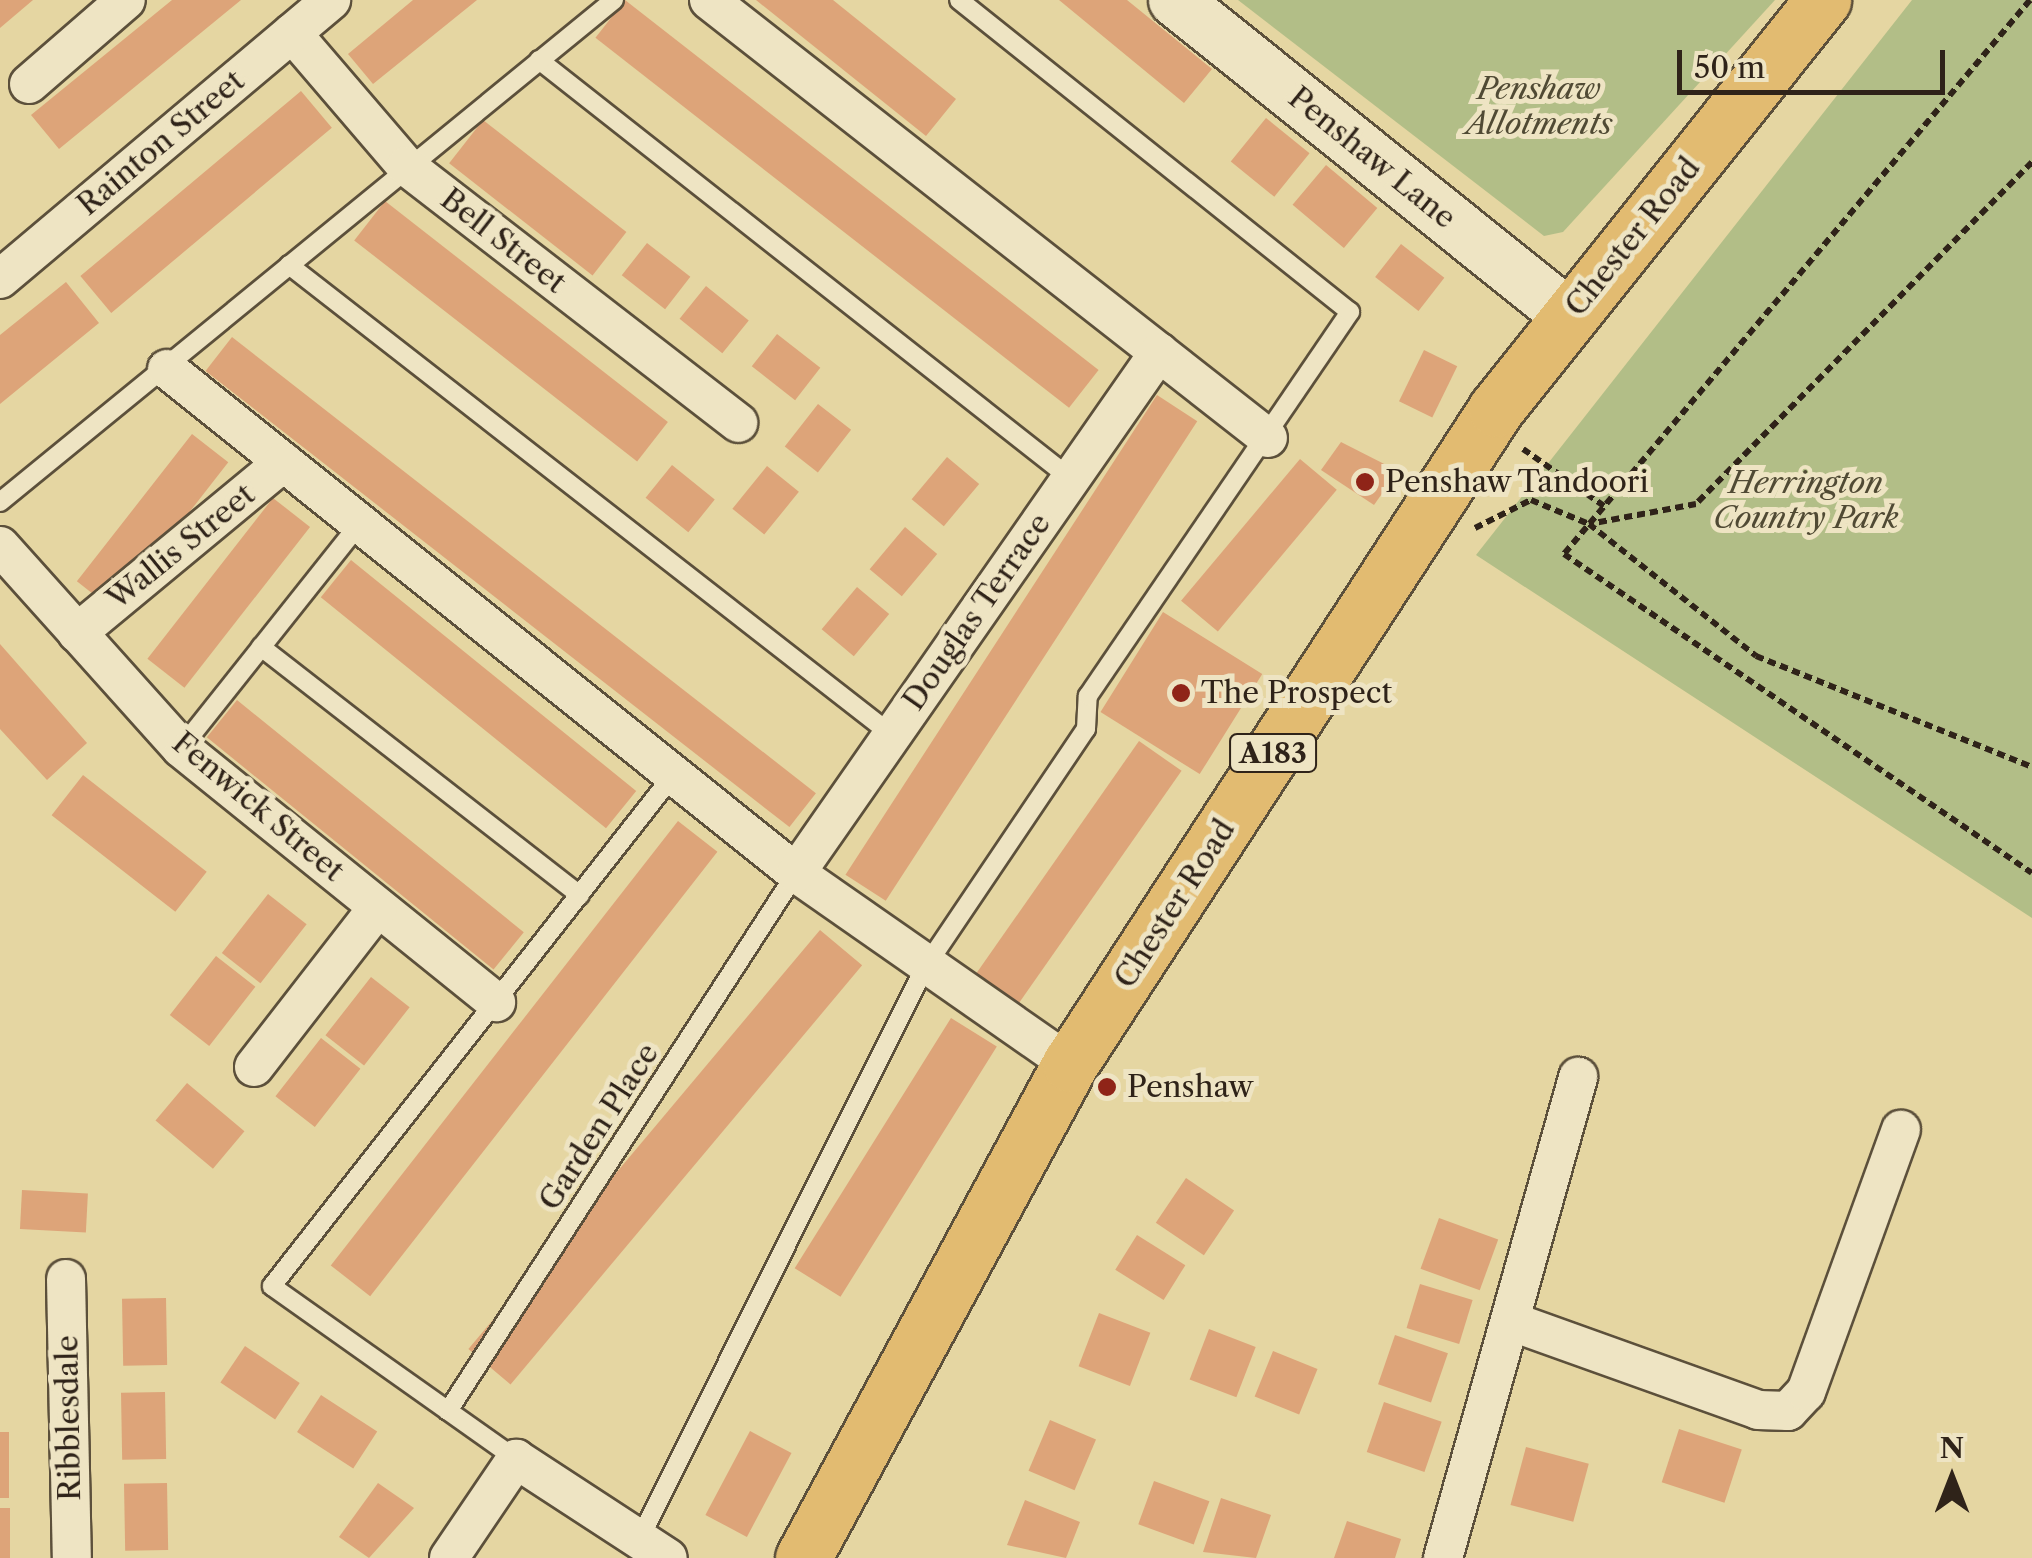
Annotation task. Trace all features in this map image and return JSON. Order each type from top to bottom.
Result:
[{"type":"main road","name":"Chester Road","points":[[803,1558],[1070,1064],[1487,424],[1823,0]]},
{"type":"street","points":[[30,84],[126,0]]},
{"type":"street","points":[[710,0],[1268,438]]},
{"type":"street","name":"Penshaw Lane","points":[[1175,0],[1570,316]]},
{"type":"street","name":"Rainton Street","points":[[0,278],[292,34],[323,3]]},
{"type":"street","name":"Bell Street","points":[[292,34],[406,166],[738,423]]},
{"type":"street","name":"Douglas Terrace","points":[[796,873],[1159,352]]},
{"type":"street","points":[[167,368],[796,873],[924,970],[1070,1064]]},
{"type":"street","name":"Wallis Street","points":[[78,632],[284,462]]},
{"type":"street","name":"Fenwick Street","points":[[0,546],[181,748],[496,1002]]},
{"type":"street","points":[[254,1067],[378,907]]},
{"type":"street","points":[[1443,1558],[1578,1077]]},
{"type":"street","points":[[1510,1321],[1758,1410],[1788,1411],[1806,1392],[1901,1130]]},
{"type":"street","name":"Ribblesdale","points":[[66,1278],[72,1558]]},
{"type":"street","points":[[449,1558],[516,1460],[654,1549]]},
{"type":"lane","points":[[0,502],[167,368],[406,166],[614,0]]},
{"type":"lane","points":[[654,1549],[924,970],[1086,729],[1088,696],[1268,438],[1350,312],[958,0]]},
{"type":"lane","points":[[539,60],[1070,478]]},
{"type":"lane","points":[[290,265],[892,734]]},
{"type":"lane","points":[[181,748],[360,523]]},
{"type":"lane","points":[[261,647],[580,895]]},
{"type":"lane","points":[[516,1460],[272,1286],[674,774]]},
{"type":"lane","name":"Garden Place","points":[[448,1412],[796,873]]},
{"type":"path","points":[[2030,0],[1564,554],[2032,873]]},
{"type":"path","points":[[1589,524],[1696,504],[2032,162]]},
{"type":"path","points":[[1487,424],[1604,506]]},
{"type":"path","points":[[1460,540],[1531,500],[1589,524],[1756,656],[2032,766]]},
{"type":"green space","name":"Penshaw Allotments","points":[[1238,0],[1775,0],[1563,232],[1544,236]]},
{"type":"green space","name":"Herrington Country Park","points":[[1912,0],[2032,0],[2032,918],[1476,555]]},
{"type":"building","points":[[0,0],[33,0],[0,28]]},
{"type":"building","points":[[172,0],[241,0],[59,149],[31,115]]},
{"type":"building","points":[[413,0],[477,0],[373,84],[348,54]]},
{"type":"building","points":[[625,0],[1099,370],[1069,408],[595,38]]},
{"type":"building","points":[[756,0],[833,0],[956,99],[926,136]]},
{"type":"building","points":[[1059,0],[1127,0],[1212,69],[1184,103]]},
{"type":"building","points":[[301,91],[332,128],[111,313],[80,276]]},
{"type":"building","points":[[1266,118],[1310,153],[1274,197],[1231,162]]},
{"type":"building","points":[[483,120],[626,232],[593,275],[449,163]]},
{"type":"building","points":[[1326,165],[1377,208],[1344,248],[1293,205]]},
{"type":"building","points":[[385,201],[668,422],[637,461],[354,240]]},
{"type":"building","points":[[647,243],[690,277],[665,309],[622,275]]},
{"type":"building","points":[[1401,244],[1444,278],[1418,311],[1375,277]]},
{"type":"building","points":[[66,282],[99,323],[0,404],[0,335]]},
{"type":"building","points":[[706,286],[749,321],[722,353],[680,319]]},
{"type":"building","points":[[777,334],[820,368],[795,400],[752,366]]},
{"type":"building","points":[[232,337],[816,793],[789,827],[206,371]]},
{"type":"building","points":[[1424,350],[1457,366],[1432,417],[1399,401]]},
{"type":"building","points":[[1157,395],[1197,421],[886,901],[845,875]]},
{"type":"building","points":[[818,404],[851,430],[818,472],[785,447]]},
{"type":"building","points":[[192,434],[228,462],[113,610],[77,581]]},
{"type":"building","name":"Penshaw Tandoori","points":[[1341,442],[1398,471],[1374,505],[1321,470]]},
{"type":"building","points":[[947,457],[979,484],[944,526],[912,499]]},
{"type":"building","points":[[1300,459],[1337,490],[1218,632],[1181,601]]},
{"type":"building","points":[[672,465],[715,500],[688,532],[646,498]]},
{"type":"building","points":[[767,466],[799,492],[764,535],[732,509]]},
{"type":"building","points":[[273,498],[310,527],[184,688],[147,659]]},
{"type":"building","points":[[905,527],[937,554],[902,596],[870,569]]},
{"type":"building","points":[[351,560],[636,791],[606,828],[321,597]]},
{"type":"building","points":[[857,587],[889,614],[854,656],[822,629]]},
{"type":"building","name":"The Prospect","points":[[1163,612],[1262,674],[1200,774],[1100,712]]},
{"type":"building","points":[[0,644],[87,743],[47,780],[0,729]]},
{"type":"building","points":[[237,700],[524,932],[494,970],[207,737]]},
{"type":"building","points":[[1139,741],[1182,771],[1016,1008],[973,978]]},
{"type":"building","points":[[83,775],[207,872],[175,912],[52,815]]},
{"type":"building","points":[[678,821],[717,852],[370,1296],[331,1265]]},
{"type":"building","points":[[268,894],[307,924],[260,983],[222,953]]},
{"type":"building","points":[[820,930],[862,965],[511,1384],[468,1349]]},
{"type":"building","points":[[216,956],[255,987],[209,1046],[170,1015]]},
{"type":"building","points":[[371,977],[410,1007],[364,1065],[325,1035]]},
{"type":"building","points":[[951,1018],[997,1047],[840,1297],[795,1268]]},
{"type":"building","points":[[321,1038],[360,1069],[315,1127],[275,1096]]},
{"type":"building","points":[[187,1083],[244,1131],[213,1169],[156,1121]]},
{"type":"building","points":[[1186,1178],[1234,1210],[1204,1255],[1156,1223]]},
{"type":"building","points":[[22,1190],[88,1193],[86,1232],[20,1229]]},
{"type":"building","points":[[1439,1218],[1498,1240],[1480,1290],[1421,1269]]},
{"type":"building","points":[[1137,1235],[1185,1265],[1164,1300],[1115,1270]]},
{"type":"building","points":[[1420,1284],[1473,1300],[1459,1344],[1407,1328]]},
{"type":"building","points":[[166,1298],[167,1365],[123,1366],[122,1299]]},
{"type":"building","points":[[1099,1313],[1150,1333],[1130,1386],[1079,1366]]},
{"type":"building","points":[[1209,1329],[1256,1347],[1236,1397],[1190,1379]]},
{"type":"building","points":[[1395,1335],[1448,1353],[1431,1402],[1378,1384]]},
{"type":"building","points":[[245,1346],[300,1383],[275,1419],[220,1382]]},
{"type":"building","points":[[1273,1351],[1318,1369],[1299,1414],[1255,1396]]},
{"type":"building","points":[[165,1392],[166,1459],[122,1460],[121,1393]]},
{"type":"building","points":[[321,1395],[377,1431],[353,1468],[297,1432]]},
{"type":"building","points":[[1384,1402],[1442,1422],[1424,1472],[1367,1452]]},
{"type":"building","points":[[1050,1420],[1096,1440],[1075,1490],[1029,1471]]},
{"type":"building","points":[[1679,1429],[1742,1449],[1724,1503],[1662,1482]]},
{"type":"building","points":[[750,1431],[791,1453],[747,1537],[705,1515]]},
{"type":"building","points":[[0,1432],[9,1432],[9,1498],[0,1498]]},
{"type":"building","points":[[1526,1447],[1589,1464],[1573,1522],[1510,1505]]},
{"type":"building","points":[[1154,1481],[1209,1501],[1194,1544],[1138,1524]]},
{"type":"building","points":[[167,1483],[168,1550],[125,1551],[124,1484]]},
{"type":"building","points":[[378,1483],[414,1508],[369,1558],[339,1537]]},
{"type":"building","points":[[1221,1498],[1271,1515],[1256,1558],[1203,1552]]},
{"type":"building","points":[[1025,1500],[1080,1522],[1066,1558],[1007,1545]]},
{"type":"building","points":[[0,1508],[10,1508],[10,1558],[0,1558]]},
{"type":"building","points":[[1347,1521],[1401,1539],[1395,1558],[1334,1558]]},
{"type":"place","name":"Penshaw Tandoori","points":[[1365,482]]},
{"type":"place","name":"The Prospect","points":[[1181,693]]},
{"type":"place","name":"Penshaw","points":[[1107,1087]]}]
